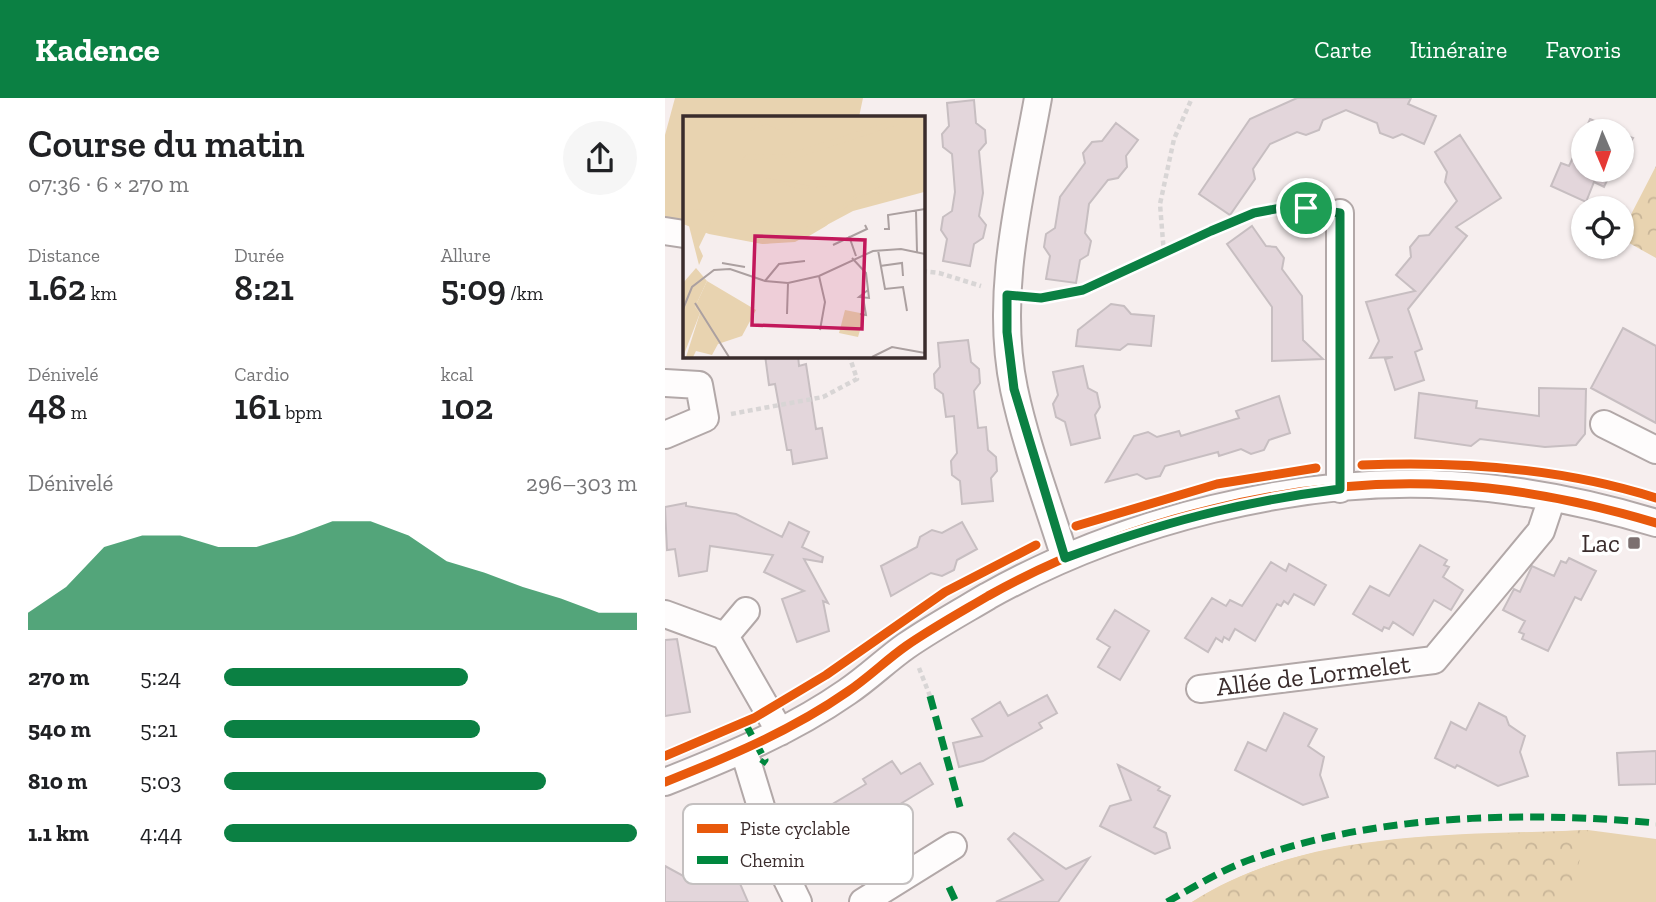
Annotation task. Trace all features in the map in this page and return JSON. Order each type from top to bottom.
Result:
[{"type":"street","points":[[1038,98],[1011,253],[1007,332],[1014,389],[1065,558]]},
{"type":"street","points":[[1340,213],[1340,489]]},
{"type":"street","points":[[665,231],[683,234]]},
{"type":"street","points":[[665,383],[699,385],[705,418],[665,435]]},
{"type":"street","points":[[1604,424],[1656,450]]},
{"type":"street","points":[[665,782],[744,751],[780,732],[847,692],[907,645],[987,597],[1065,558],[1198,513],[1269,498],[1340,489],[1405,484],[1451,485],[1552,498],[1656,523]]},
{"type":"street","name":"Allée de Lormelet","points":[[1200,689],[1434,660],[1541,531],[1552,498]]},
{"type":"street","points":[[725,636],[746,611]]},
{"type":"street","points":[[667,617],[725,636],[780,732]]},
{"type":"street","points":[[744,751],[760,804]]},
{"type":"street","points":[[913,871],[953,846]]},
{"type":"street","points":[[789,884],[798,902]]},
{"type":"street","points":[[863,902],[892,884]]},
{"type":"path","points":[[1164,254],[1160,204],[1174,139],[1192,98]]},
{"type":"path","points":[[924,271],[939,273],[1007,295],[1062,296],[1083,290],[1254,213],[1306,208],[1340,213]]},
{"type":"path","points":[[705,418],[823,397],[857,379],[850,357]]},
{"type":"path","points":[[915,659],[930,696]]},
{"type":"green space","points":[[675,98],[863,98],[859,116],[683,116],[683,244],[665,241],[665,135]]},
{"type":"green space","points":[[1656,166],[1656,258],[1634,246],[1634,209]]},
{"type":"green space","points":[[1588,830],[1656,839],[1656,902],[1192,902],[1237,878],[1285,860],[1334,848],[1435,836]]},
{"type":"green space","points":[[1588,830],[1568,902],[1192,902],[1237,878],[1285,861],[1334,849],[1435,836]]},
{"type":"building","points":[[1297,98],[1411,98],[1408,104],[1436,116],[1424,144],[1402,134],[1393,138],[1380,133],[1377,123],[1346,110],[1323,120],[1319,130],[1306,135],[1297,132],[1270,144],[1253,169],[1255,179],[1230,215],[1199,194],[1250,119]]},
{"type":"building","points":[[974,100],[976,123],[985,130],[986,143],[979,151],[983,193],[979,216],[986,225],[983,238],[974,244],[970,266],[943,261],[947,239],[941,230],[943,217],[952,211],[955,192],[952,154],[943,147],[942,134],[949,126],[947,103]]},
{"type":"building","points":[[1116,123],[1138,140],[1126,156],[1127,167],[1118,178],[1108,180],[1089,204],[1085,233],[1091,241],[1088,255],[1080,260],[1076,283],[1046,279],[1050,256],[1044,247],[1046,234],[1055,228],[1060,197],[1085,163],[1083,153],[1092,142],[1102,141]]},
{"type":"building","points":[[1460,135],[1501,198],[1456,227],[1467,236],[1408,309],[1422,349],[1415,352],[1424,380],[1395,390],[1385,359],[1393,357],[1370,358],[1379,341],[1366,302],[1415,291],[1396,275],[1411,257],[1410,247],[1419,236],[1429,235],[1457,201],[1445,182],[1447,172],[1435,152]]},
{"type":"building","points":[[1571,162],[1571,182],[1594,182],[1588,196],[1573,196],[1551,186],[1561,163],[1569,166]]},
{"type":"building","points":[[1594,182],[1606,182],[1604,187]]},
{"type":"building","points":[[1252,226],[1266,246],[1276,247],[1284,258],[1282,269],[1302,296],[1303,340],[1323,359],[1272,361],[1272,307],[1227,244]]},
{"type":"building","points":[[1111,304],[1124,306],[1131,314],[1154,316],[1151,346],[1128,344],[1120,350],[1076,346],[1078,330]]},
{"type":"building","points":[[1623,328],[1656,346],[1656,423],[1591,388]]},
{"type":"building","points":[[968,340],[971,362],[979,369],[980,383],[974,391],[978,428],[986,427],[988,450],[996,457],[997,471],[991,478],[993,501],[962,504],[960,481],[952,475],[951,461],[957,453],[954,416],[946,417],[943,394],[935,388],[934,374],[940,367],[938,343]]},
{"type":"building","points":[[765,357],[798,357],[799,366],[806,364],[816,429],[822,428],[827,458],[793,464],[791,450],[787,450],[775,384],[769,385]]},
{"type":"building","points":[[1083,366],[1088,388],[1097,393],[1100,407],[1095,415],[1100,438],[1071,445],[1065,422],[1056,417],[1053,404],[1058,395],[1053,372]]},
{"type":"building","points":[[1539,388],[1586,389],[1585,434],[1576,445],[1545,447],[1480,439],[1471,446],[1415,438],[1419,393],[1477,401],[1476,408],[1539,416]]},
{"type":"building","points":[[1279,396],[1290,433],[1269,440],[1264,450],[1251,454],[1241,449],[1219,456],[1218,452],[1165,466],[1160,476],[1146,479],[1137,474],[1106,482],[1134,436],[1148,432],[1157,437],[1179,431],[1181,436],[1239,418],[1236,411]]},
{"type":"building","points":[[686,503],[686,506],[736,514],[782,537],[789,522],[809,532],[802,547],[823,557],[822,562],[804,559],[828,603],[823,601],[829,631],[797,642],[782,599],[804,591],[764,572],[773,555],[710,546],[707,571],[679,576],[675,549],[667,550],[665,507]]},
{"type":"building","points":[[962,522],[977,549],[957,560],[954,570],[942,576],[931,573],[891,596],[881,566],[917,547],[920,537],[932,530],[942,533]]},
{"type":"building","points":[[1420,545],[1447,560],[1444,565],[1449,567],[1443,577],[1463,590],[1451,610],[1434,600],[1413,635],[1393,622],[1389,629],[1384,627],[1382,631],[1353,614],[1370,586],[1389,596]]},
{"type":"building","points":[[1569,558],[1596,571],[1581,600],[1575,597],[1548,651],[1522,639],[1524,634],[1519,632],[1525,621],[1503,610],[1514,589],[1520,592],[1532,566],[1554,576],[1561,561],[1566,563]]},
{"type":"building","points":[[1271,562],[1286,571],[1289,564],[1326,585],[1314,605],[1294,594],[1288,604],[1284,601],[1281,606],[1277,604],[1255,641],[1235,629],[1229,640],[1224,637],[1222,642],[1216,638],[1208,652],[1185,638],[1212,598],[1226,606],[1230,600],[1242,606]]},
{"type":"building","points":[[1115,610],[1149,631],[1120,680],[1098,667],[1110,647],[1097,639]]},
{"type":"building","points":[[677,639],[690,712],[665,716],[665,640]]},
{"type":"building","points":[[1047,695],[1057,713],[1039,723],[1042,728],[983,761],[959,767],[953,743],[982,736],[972,719],[1000,702],[1008,716]]},
{"type":"building","points":[[1479,703],[1506,717],[1509,725],[1525,736],[1520,752],[1528,776],[1498,786],[1457,765],[1455,768],[1435,758],[1451,722],[1466,730]]},
{"type":"building","points":[[1284,713],[1317,729],[1308,746],[1324,757],[1320,775],[1328,797],[1303,805],[1235,770],[1248,742],[1266,751]]},
{"type":"building","points":[[1656,751],[1656,784],[1619,785],[1617,753]]},
{"type":"building","points":[[892,761],[901,774],[920,763],[933,784],[900,804],[833,804],[866,784],[863,779]]},
{"type":"building","points":[[1118,765],[1160,787],[1158,790],[1170,796],[1154,827],[1166,833],[1170,848],[1155,854],[1100,826],[1110,806],[1131,800]]},
{"type":"building","points":[[1014,833],[1066,869],[1089,858],[1058,902],[996,902],[1043,880],[1008,839]]},
{"type":"building","points":[[665,866],[683,876],[683,884],[740,884],[748,902],[665,902]]},
{"type":"marked path","points":[[930,696],[960,807]]},
{"type":"marked path","points":[[745,723],[765,760],[762,764]]},
{"type":"marked path","points":[[1167,902],[1241,863],[1300,844],[1349,833],[1400,825],[1503,817],[1656,823]]},
{"type":"marked path","points":[[949,887],[956,902]]},
{"type":"cycle path","points":[[1362,465],[1436,464],[1548,473],[1656,498]]},
{"type":"cycle path","points":[[1076,526],[1217,484],[1316,468]]},
{"type":"cycle path","points":[[665,782],[736,753],[804,719],[855,687],[926,633],[1040,569],[1095,546],[1212,509],[1273,496],[1333,488],[1393,484],[1451,485],[1555,498],[1656,523]]},
{"type":"cycle path","points":[[665,756],[754,718],[826,675],[945,592],[1036,545]]},
{"type":"place","name":"Lac","points":[[1634,543]]},
{"type":"route","points":[[1281,208],[1306,208],[1340,213],[1340,489],[1269,498],[1198,513],[1065,558],[1014,389],[1007,332],[1007,295],[1041,298],[1083,290],[1254,213],[1281,208]]}]
